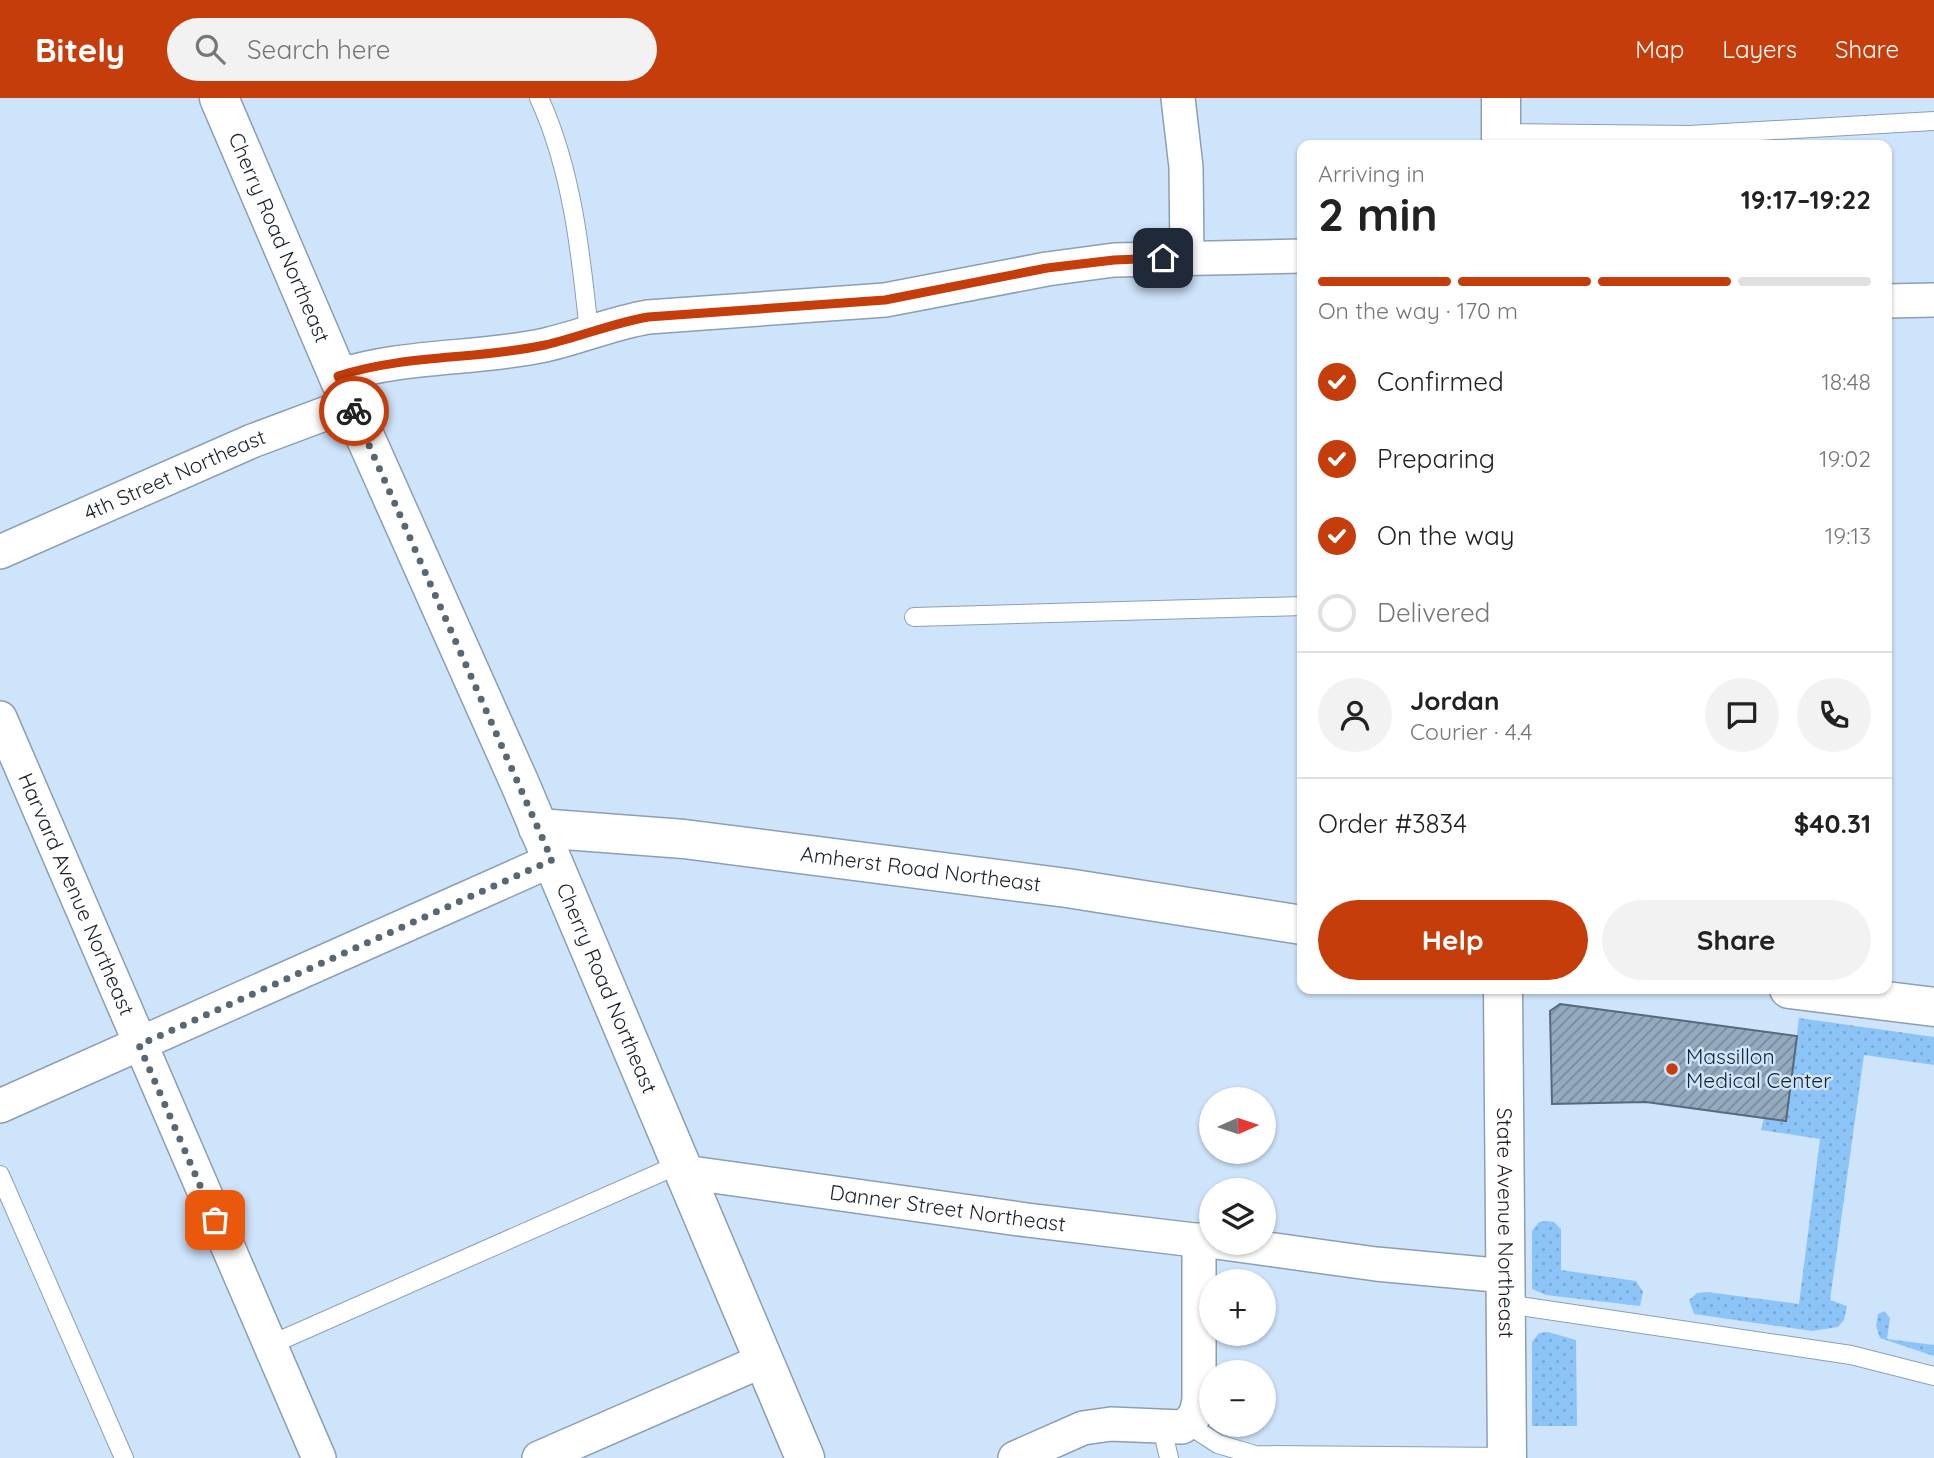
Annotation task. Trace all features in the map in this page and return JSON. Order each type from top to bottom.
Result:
[{"type":"street","name":"Cherry Road Northeast","points":[[219,98],[545,844],[805,1458]]},
{"type":"street","points":[[1178,98],[1186,167],[1187,257]]},
{"type":"street","name":"4th Street Northeast","points":[[0,552],[252,441],[345,390],[370,366],[545,345],[648,317],[885,300],[1047,268],[1114,260],[1297,256]]},
{"type":"street","points":[[1892,302],[1934,300]]},
{"type":"street","name":"Harvard Avenue Northeast","points":[[0,718],[319,1458]]},
{"type":"street","name":"Amherst Road Northeast","points":[[545,844],[589,830],[684,839],[1054,886],[1297,924]]},
{"type":"street","points":[[0,1106],[139,1045],[545,844]]},
{"type":"street","name":"State Avenue Northeast","points":[[1503,994],[1507,1458]]},
{"type":"street","points":[[1829,994],[1934,1007]]},
{"type":"street","name":"Danner Street Northeast","points":[[682,1168],[1027,1220],[1199,1241]]},
{"type":"street","name":"Danner Street Northeast","points":[[1276,1251],[1376,1264],[1506,1290]]},
{"type":"street","points":[[1015,1458],[1083,1428],[1111,1424],[1173,1437],[1197,1412],[1208,1255]]},
{"type":"street","points":[[554,1455],[762,1361]]},
{"type":"lane","points":[[539,98],[548,119],[566,185],[582,263],[589,332]]},
{"type":"lane","points":[[1501,125],[1690,135],[1934,121]]},
{"type":"lane","points":[[914,617],[1297,606]]},
{"type":"lane","points":[[270,1345],[682,1168]]},
{"type":"lane","points":[[0,1175],[124,1458]]},
{"type":"lane","points":[[1506,1290],[1851,1355],[1934,1376]]},
{"type":"lane","points":[[1173,1437],[1218,1444],[1255,1455],[1507,1458]]},
{"type":"shaded area","points":[[1799,1018],[1934,1037],[1934,1065],[1864,1055],[1830,1300],[1847,1306],[1844,1320],[1838,1327],[1812,1331],[1694,1314],[1689,1300],[1697,1293],[1707,1292],[1799,1304],[1820,1139],[1761,1130],[1764,1118],[1786,1121]]},
{"type":"shaded area","points":[[1539,1222],[1554,1222],[1561,1229],[1561,1270],[1636,1281],[1643,1292],[1640,1306],[1546,1295],[1532,1289],[1532,1231]]},
{"type":"shaded area","points":[[1884,1311],[1890,1318],[1887,1339],[1934,1345],[1934,1356],[1880,1338],[1876,1326],[1878,1314]]},
{"type":"shaded area","points":[[1548,1332],[1576,1340],[1577,1426],[1532,1426],[1532,1342],[1539,1333]]},
{"type":"building","name":"Massillon Medical Center","points":[[1560,1004],[1797,1036],[1786,1121],[1646,1102],[1552,1104],[1550,1011]]},
{"type":"way so far","points":[[215,1220],[139,1045],[552,860],[354,411]]},
{"type":"place","name":"Massillon Medical Center","points":[[1672,1069]]},
{"type":"route","points":[[354,411],[338,376],[370,366],[426,357],[487,354],[545,345],[624,321],[648,317],[885,300],[942,291],[1047,268],[1114,260],[1163,258]]}]
